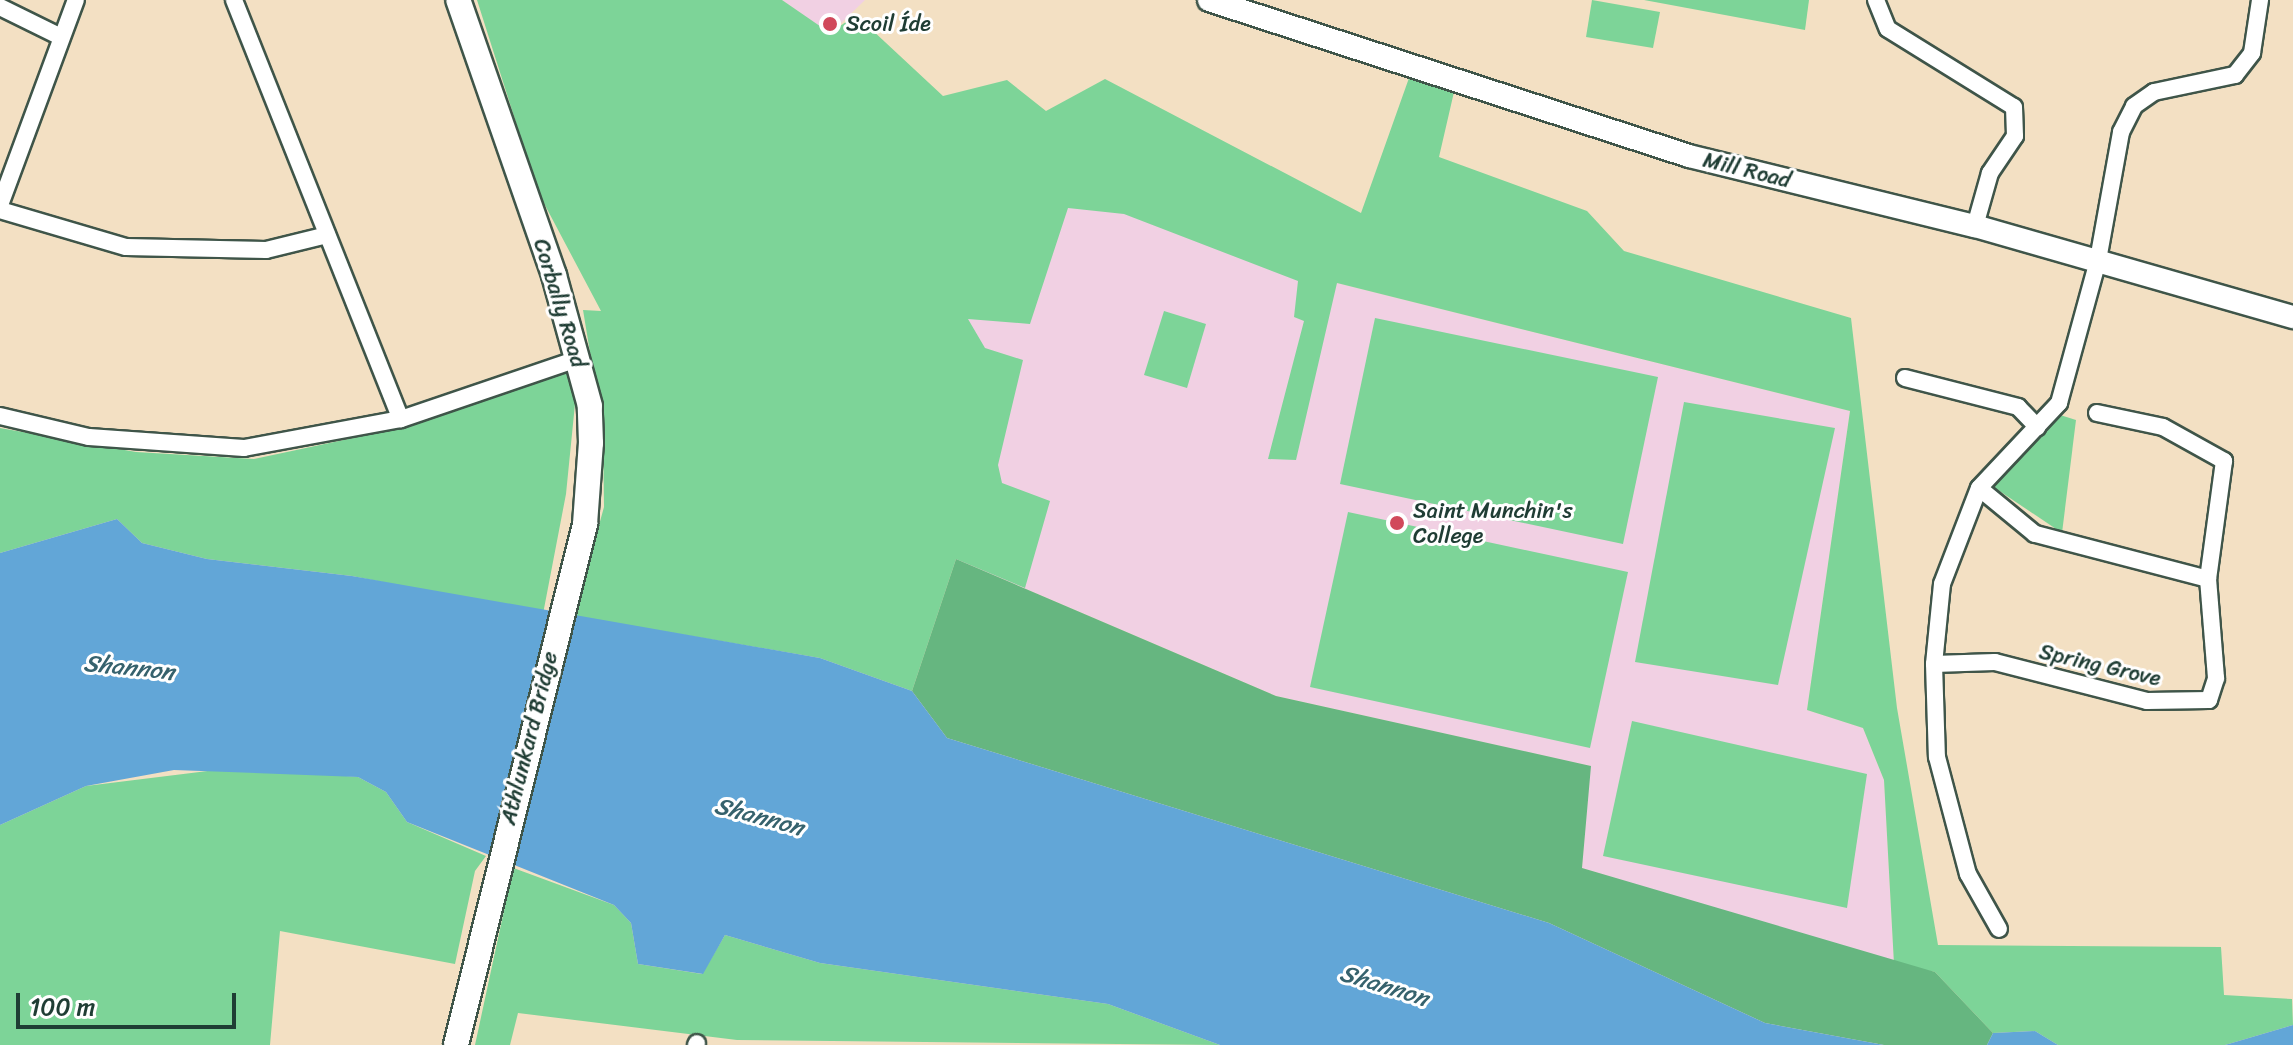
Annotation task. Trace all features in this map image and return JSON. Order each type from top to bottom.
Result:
[{"type":"main road","name":"Corbally Road","points":[[458,0],[590,406],[589,489],[561,615]]},
{"type":"main road","name":"Athlunkard Bridge","points":[[456,1045],[498,861],[561,615]]},
{"type":"street","points":[[76,0],[0,207],[126,247],[266,250],[327,235]]},
{"type":"street","points":[[234,0],[401,419]]},
{"type":"street","name":"Mill Road","points":[[1209,0],[1689,156],[1975,226],[2293,317]]},
{"type":"street","points":[[1876,0],[1888,29],[2014,107],[2015,136],[1990,173],[1975,226]]},
{"type":"street","points":[[1999,929],[1968,874],[1937,757],[1934,664],[1942,584],[1979,488],[2059,403],[2098,260],[2121,132],[2134,106],[2154,92],[2235,75],[2252,53],[2260,0]]},
{"type":"street","points":[[0,7],[61,37]]},
{"type":"street","points":[[0,416],[89,437],[244,448],[401,419],[577,359]]},
{"type":"street","points":[[1905,378],[2018,407],[2037,427]]},
{"type":"street","points":[[1979,488],[2035,534],[2208,579],[2224,461],[2163,427],[2097,413]]},
{"type":"street","name":"Spring Grove","points":[[1934,664],[1995,662],[2147,701],[2209,700],[2216,678],[2208,579]]},
{"type":"shaded area","name":"Scoil Íde","points":[[782,0],[865,0],[830,34]]},
{"type":"shaded area","name":"Saint Munchin's College","points":[[1127,95],[1337,283],[1850,411],[1807,710],[1863,728],[1884,780],[1894,964],[1582,868],[1590,766],[1276,696],[956,559],[921,288]]},
{"type":"green space","points":[[477,0],[782,0],[830,33],[856,15],[943,96],[1007,80],[1046,111],[1105,79],[1361,213],[1409,78],[1454,92],[1439,157],[1587,211],[1624,251],[1851,318],[1897,708],[1938,945],[2221,947],[2224,995],[2292,999],[2293,1025],[2225,1045],[2058,1045],[2035,1031],[1993,1033],[1935,972],[1894,964],[1884,780],[1863,728],[1807,710],[1850,411],[1337,283],[1296,460],[1268,459],[1304,321],[1294,317],[1298,281],[1124,214],[1068,208],[1030,324],[968,319],[985,348],[1023,360],[998,465],[1002,483],[1050,501],[1025,588],[956,559],[912,691],[820,658],[574,616],[604,507],[603,431],[583,310],[601,311],[538,192]]},
{"type":"green space","points":[[1592,0],[1660,12],[1653,48],[1586,37]]},
{"type":"green space","points":[[1644,0],[1809,0],[1805,30]]},
{"type":"green space","points":[[1164,311],[1206,324],[1187,388],[1144,375]]},
{"type":"green space","points":[[1375,318],[1658,377],[1623,544],[1340,484]]},
{"type":"green space","points":[[568,372],[575,404],[566,494],[543,614],[352,576],[207,559],[142,543],[117,519],[0,553],[0,428],[136,452],[254,459],[400,428]]},
{"type":"green space","points":[[1684,402],[1835,428],[1778,685],[1635,662]]},
{"type":"green space","points":[[2057,414],[2076,420],[2062,533],[1992,486]]},
{"type":"green space","points":[[1348,512],[1628,572],[1590,748],[1310,687]]},
{"type":"green space","points":[[956,559],[1276,696],[1591,766],[1582,868],[1935,972],[1993,1033],[1987,1045],[1884,1045],[1765,1023],[1549,923],[947,738],[912,691]]},
{"type":"green space","points":[[1632,721],[1867,774],[1847,908],[1603,856]]},
{"type":"green space","points":[[240,767],[358,777],[386,792],[407,822],[486,856],[475,871],[455,964],[280,931],[270,1045],[0,1045],[0,825],[86,786]]},
{"type":"green space","points":[[505,865],[614,905],[631,923],[638,964],[702,974],[725,935],[820,963],[1108,1004],[1220,1045],[737,1040],[518,1013],[510,1045],[475,1045],[511,878]]},
{"type":"water","name":"Shannon","points":[[117,519],[142,543],[207,559],[352,576],[820,658],[912,691],[947,738],[1549,923],[1765,1023],[1884,1045],[1220,1045],[1108,1004],[820,963],[725,935],[703,974],[638,964],[631,923],[614,905],[407,822],[386,792],[358,777],[174,770],[86,786],[0,825],[0,553]]},
{"type":"water","points":[[2293,1025],[2293,1045],[2225,1045]]},
{"type":"water","points":[[2035,1031],[2058,1045],[1987,1045],[1993,1033]]},
{"type":"place","name":"Scoil Íde","points":[[830,24]]},
{"type":"place","name":"Saint Munchin's College","points":[[1397,523]]}]
